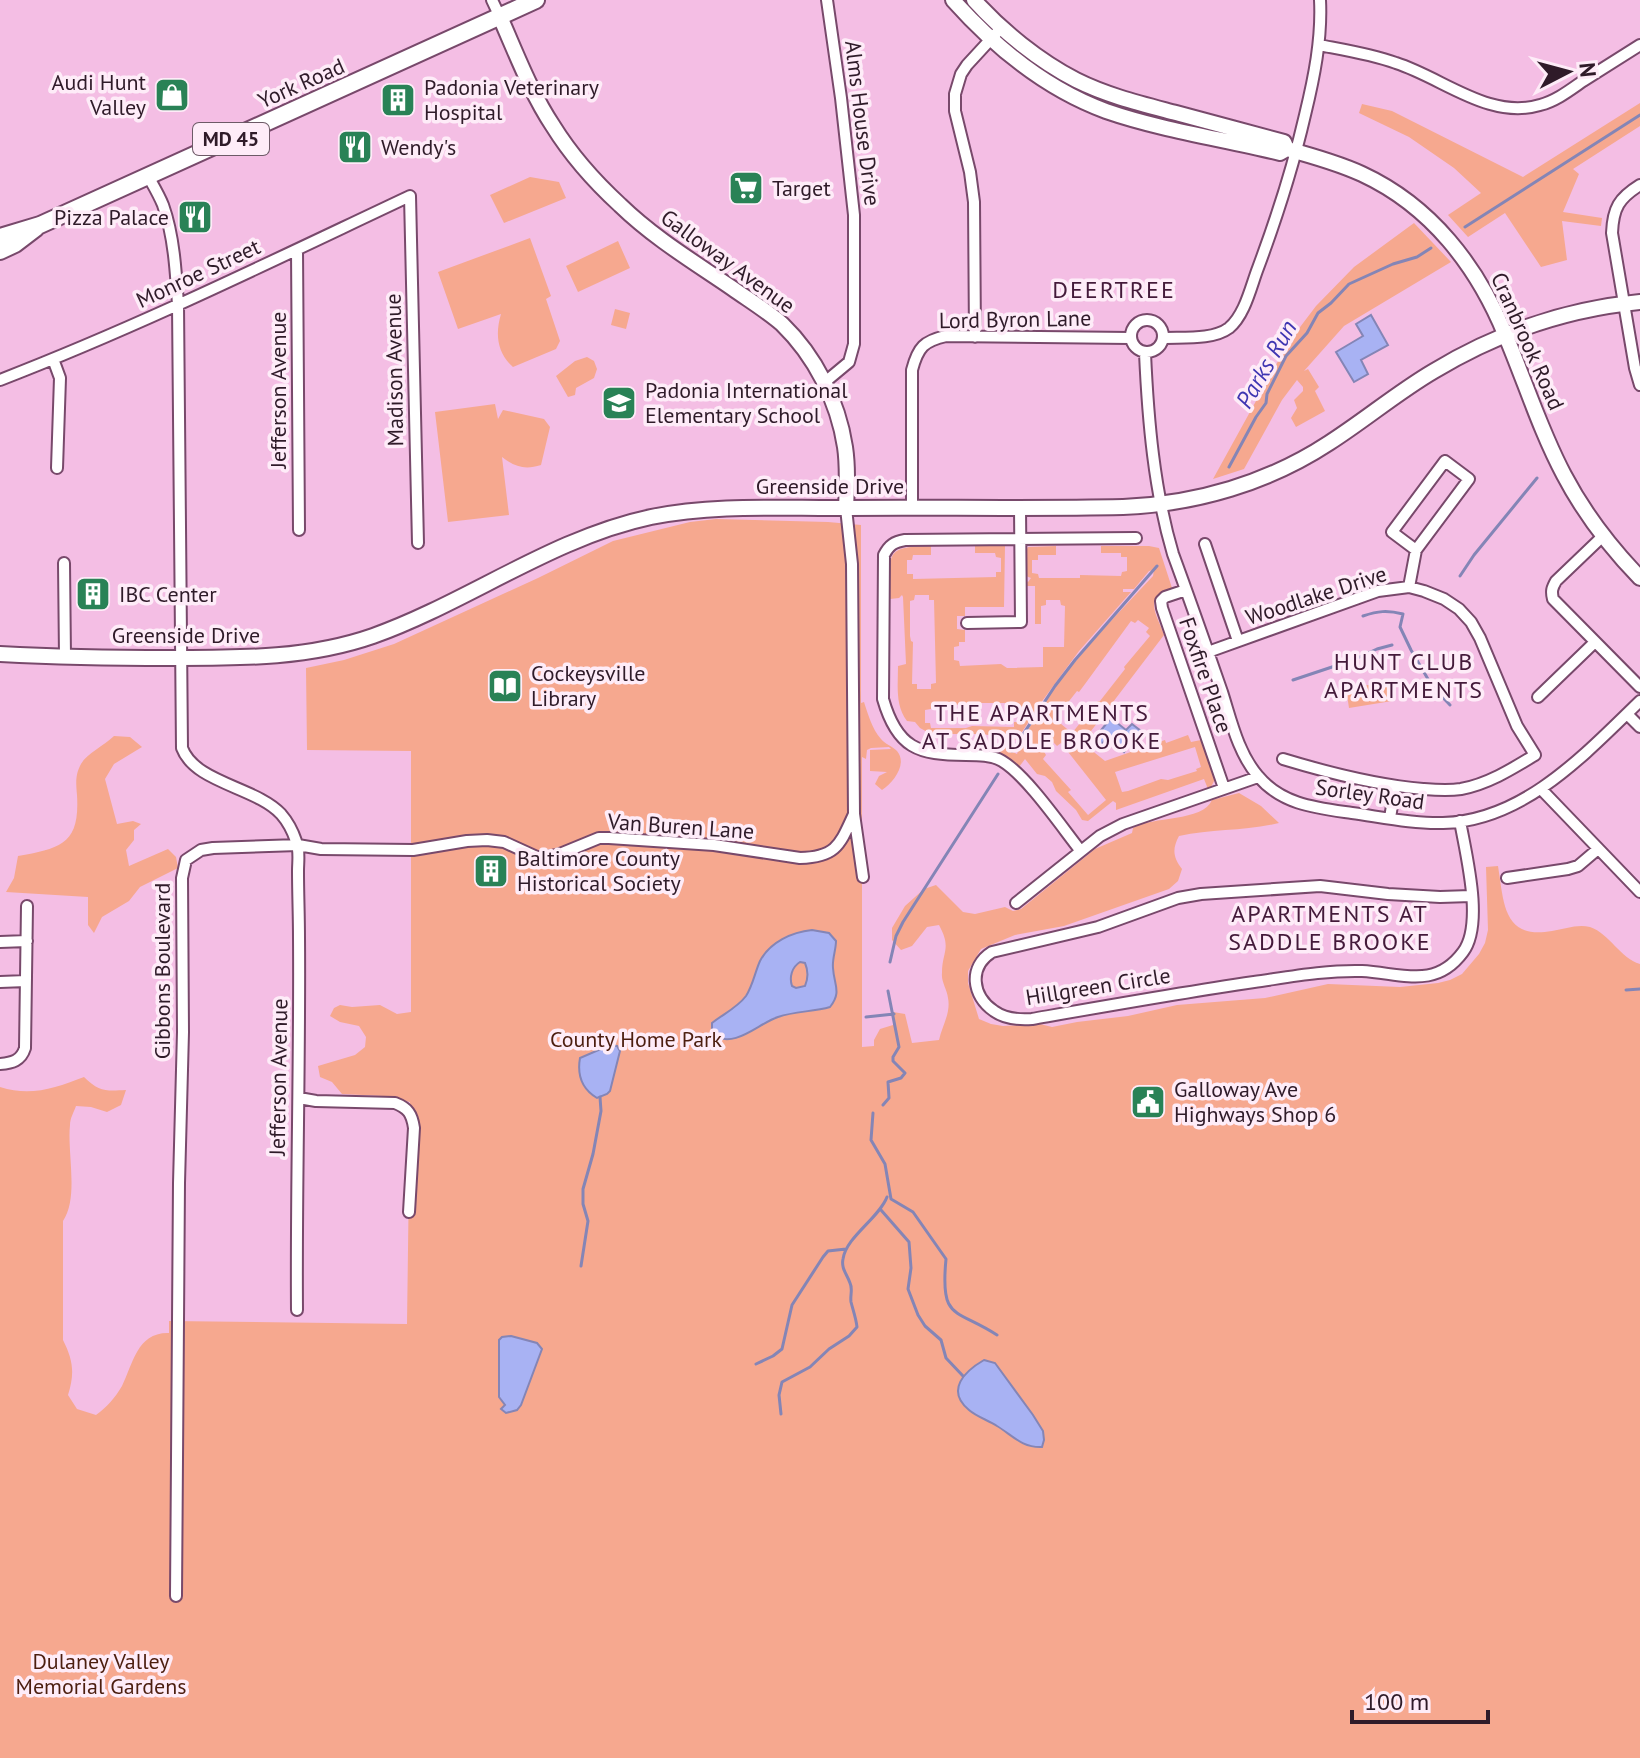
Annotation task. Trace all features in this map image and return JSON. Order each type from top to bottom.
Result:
[{"type":"main road","name":"York Road","points":[[0,237],[40,225],[536,0]]},
{"type":"main road","name":"York Road","points":[[0,251],[40,225]]},
{"type":"street","name":"Galloway Avenue","points":[[492,0],[546,116],[597,182],[654,235],[781,324],[797,340],[825,382],[845,447],[846,508],[852,564],[854,814],[863,877]]},
{"type":"street","name":"Alms House Drive","points":[[825,382],[849,362],[854,344],[854,215],[827,0]]},
{"type":"street","name":"Cranbrook Road","points":[[953,0],[990,39],[1038,75],[1066,93],[1103,110],[1280,153],[1292,150]]},
{"type":"street","name":"Cranbrook Road","points":[[974,0],[1002,27],[1054,67],[1091,87],[1284,142],[1292,150],[1364,175],[1395,193],[1427,219],[1454,245],[1486,293],[1572,491],[1603,536],[1640,578]]},
{"type":"street","points":[[1130,338],[1135,348],[1145,353],[1152,352],[1159,348],[1163,338],[1225,331],[1238,318],[1274,225],[1312,84],[1319,45],[1320,0]]},
{"type":"street","points":[[975,337],[974,202],[955,102],[961,74],[1002,27]]},
{"type":"street","points":[[1319,45],[1397,63],[1483,103],[1512,109],[1541,105],[1557,98],[1640,45]]},
{"type":"street","points":[[148,176],[162,203],[168,225],[178,305],[181,735],[185,755],[202,771],[281,813],[298,845]]},
{"type":"street","points":[[1640,185],[1627,193],[1616,207],[1612,219],[1623,304],[1640,385]]},
{"type":"street","name":"Monroe Street","points":[[0,380],[178,305],[410,196]]},
{"type":"street","name":"Madison Avenue","points":[[410,196],[418,543]]},
{"type":"street","name":"Jefferson Avenue","points":[[297,250],[299,530]]},
{"type":"street","name":"Greenside Drive","points":[[0,654],[180,658],[278,656],[311,652],[355,642],[401,625],[579,541],[622,525],[699,510],[1123,507],[1190,499],[1237,487],[1294,464],[1434,371],[1506,335],[1570,314],[1640,302]]},
{"type":"street","name":"Lord Byron Lane","points":[[912,508],[912,370],[915,357],[929,341],[946,336],[1130,338],[1135,324],[1146,320],[1159,325],[1163,338]]},
{"type":"street","name":"Sorley Road","points":[[1145,353],[1148,406],[1165,527],[1240,745],[1258,777],[1286,799],[1307,806],[1427,822],[1460,821],[1487,815],[1541,789],[1583,755],[1640,701]]},
{"type":"street","points":[[53,359],[60,378],[57,468]]},
{"type":"street","points":[[1409,587],[1416,550],[1469,479],[1445,461],[1392,532],[1416,550]]},
{"type":"street","points":[[967,623],[1021,622],[1020,508]]},
{"type":"street","points":[[1603,536],[1556,581],[1552,587],[1553,599],[1640,687]]},
{"type":"street","points":[[1080,850],[1022,778],[1002,761],[981,755],[924,752],[913,746],[895,727],[883,699],[884,555],[889,546],[905,540],[1136,538]]},
{"type":"street","points":[[1205,544],[1238,641]]},
{"type":"street","points":[[64,563],[65,657]]},
{"type":"street","name":"Woodlake Drive","points":[[1208,652],[1365,595],[1393,589],[1409,587],[1444,599],[1459,609],[1480,638],[1517,726],[1535,755],[1509,771],[1460,789],[1395,787]]},
{"type":"street","name":"Foxfire Place","points":[[1186,590],[1165,597],[1161,601],[1162,608],[1224,788]]},
{"type":"street","points":[[1538,697],[1595,642]]},
{"type":"street","points":[[1627,714],[1640,727]]},
{"type":"street","points":[[1283,759],[1349,778],[1395,787],[1390,818]]},
{"type":"street","points":[[1016,903],[1080,850],[1123,824],[1258,777]]},
{"type":"street","points":[[1541,789],[1640,892]]},
{"type":"street","name":"Van Buren Lane","points":[[298,845],[321,849],[413,850],[487,840],[504,842],[537,857],[547,857],[599,838],[609,838],[714,845],[811,858],[827,854],[839,844],[854,814]]},
{"type":"street","name":"Hillgreen Circle","points":[[1460,821],[1471,896],[1474,917],[1473,929],[1465,950],[1447,967],[1423,977],[1360,971],[1322,973],[1024,1020],[1002,1016],[994,1011],[979,995],[976,985],[978,966],[992,952],[1098,927],[1178,898],[1320,886],[1388,894],[1471,896]]},
{"type":"street","name":"Jefferson Avenue","points":[[297,1310],[298,845]]},
{"type":"street","name":"Gibbons Boulevard","points":[[176,1596],[183,867],[186,860],[201,850],[298,845]]},
{"type":"street","points":[[1507,878],[1578,866],[1598,849]]},
{"type":"street","points":[[0,1064],[13,1062],[23,1055],[27,906]]},
{"type":"street","points":[[0,942],[27,941]]},
{"type":"street","points":[[0,982],[26,981]]},
{"type":"street","points":[[299,1098],[395,1103],[409,1111],[414,1128],[409,1212]]},
{"type":"green space","points":[[1640,103],[1640,126],[1573,169],[1579,174],[1563,212],[1602,218],[1601,226],[1562,221],[1567,260],[1541,267],[1505,213],[1468,237],[1448,215],[1481,193],[1454,168],[1409,137],[1359,113],[1362,104],[1392,111],[1523,177]]},
{"type":"green space","points":[[530,177],[559,182],[566,198],[504,223],[490,195]]},
{"type":"green space","points":[[1414,223],[1451,262],[1344,326],[1304,371],[1308,369],[1319,387],[1315,391],[1325,411],[1296,427],[1291,418],[1297,408],[1294,400],[1303,391],[1297,380],[1282,400],[1244,469],[1213,479],[1288,343],[1316,306],[1354,267]]},
{"type":"green space","points":[[530,238],[551,296],[546,299],[560,341],[556,349],[513,367],[499,343],[501,314],[458,329],[438,272]]},
{"type":"green space","points":[[618,241],[630,268],[578,292],[566,266]]},
{"type":"green space","points":[[615,309],[630,313],[626,329],[611,325]]},
{"type":"green space","points":[[587,357],[594,361],[597,369],[594,378],[576,388],[575,395],[568,397],[556,376],[575,361]]},
{"type":"green space","points":[[495,404],[498,419],[503,410],[544,419],[550,427],[541,465],[520,467],[502,457],[509,515],[448,522],[435,412]]},
{"type":"green space","points":[[716,519],[861,525],[861,703],[864,702],[878,735],[897,751],[901,762],[891,783],[882,790],[875,784],[879,776],[887,772],[870,771],[870,750],[891,749],[871,748],[867,750],[866,759],[862,757],[862,1047],[874,1046],[880,1029],[893,1025],[893,1012],[905,1014],[912,1043],[939,1040],[949,1004],[942,976],[946,945],[943,933],[939,925],[927,927],[912,946],[901,950],[892,940],[892,928],[905,906],[924,889],[936,885],[963,912],[975,914],[1005,907],[1013,911],[1021,909],[1095,849],[1132,833],[1133,828],[1199,812],[1212,800],[1239,793],[1261,806],[1279,823],[1179,836],[1174,853],[1182,869],[1178,881],[1169,889],[1064,926],[1015,935],[981,949],[968,971],[968,983],[979,1019],[1003,1026],[1040,1024],[1052,1027],[1177,1005],[1265,998],[1328,984],[1400,987],[1450,980],[1462,974],[1485,943],[1488,930],[1486,867],[1498,866],[1505,905],[1515,924],[1524,930],[1536,932],[1590,927],[1640,964],[1640,1758],[0,1758],[0,1087],[33,1091],[53,1088],[84,1077],[103,1090],[126,1090],[121,1105],[107,1112],[76,1106],[70,1122],[71,1188],[68,1211],[63,1221],[63,1340],[72,1367],[68,1395],[77,1409],[96,1415],[107,1405],[122,1386],[143,1344],[158,1334],[169,1333],[169,1321],[407,1324],[410,1102],[383,1096],[342,1094],[332,1082],[320,1077],[318,1066],[355,1055],[365,1047],[366,1037],[359,1026],[340,1022],[330,1016],[334,1008],[340,1005],[380,1005],[397,1014],[411,1012],[411,751],[307,750],[306,668],[394,644],[613,541],[690,522]]},
{"type":"green space","points":[[931,546],[931,555],[913,555],[912,560],[907,560],[907,574],[913,574],[913,579],[996,577],[996,572],[1001,572],[1001,558],[996,557],[995,553],[975,553],[975,546],[1005,546],[1004,607],[965,607],[965,616],[957,616],[957,629],[965,630],[965,642],[959,642],[959,646],[954,647],[954,660],[959,661],[960,666],[1001,664],[1007,668],[1043,667],[1043,647],[1064,647],[1065,606],[1061,605],[1060,600],[1046,600],[1046,605],[1041,606],[1041,624],[1035,624],[1035,586],[1026,586],[1025,580],[1028,582],[1031,578],[1026,576],[1028,547],[1056,546],[1056,555],[1038,555],[1038,560],[1032,560],[1032,573],[1038,574],[1039,578],[1121,576],[1122,572],[1127,571],[1127,557],[1121,557],[1121,553],[1101,553],[1101,546],[1159,548],[1172,588],[1157,596],[1155,601],[1155,613],[1164,635],[1091,731],[1093,733],[1085,745],[1105,761],[1188,735],[1191,742],[1201,740],[1215,779],[1210,789],[1204,779],[1116,810],[1113,801],[1088,821],[1082,820],[1056,791],[1052,782],[1037,774],[1025,759],[1019,767],[996,753],[1000,744],[1004,743],[1003,738],[983,734],[931,734],[915,722],[907,721],[899,702],[898,688],[898,666],[906,664],[903,597],[890,599],[890,563],[896,551]],"holes":[[[1154,570],[1153,576],[1059,682],[1017,754],[1007,749],[1079,651],[1131,592],[1123,592],[1123,589],[1134,589],[1149,571]],[[915,595],[929,595],[929,600],[934,600],[936,683],[931,684],[931,689],[917,689],[917,684],[912,684],[910,601],[914,600]],[[1138,620],[1149,628],[1146,632],[1150,636],[1072,733],[1055,719],[1079,692],[1131,621],[1135,623]],[[1013,703],[1014,708],[1019,709],[1019,722],[1014,722],[1014,727],[966,728],[931,728],[930,723],[925,723],[925,710],[931,709],[931,704]],[[1053,742],[1057,746],[1061,743],[1106,800],[1088,815],[1068,792],[1071,790],[1043,759],[1046,755],[1043,750]],[[1195,747],[1201,767],[1197,771],[1122,792],[1115,772]]]},
{"type":"green space","points":[[1390,682],[1392,701],[1349,708],[1346,688]]},
{"type":"green space","points":[[114,736],[130,737],[142,747],[114,764],[105,779],[117,824],[133,821],[141,824],[134,830],[134,840],[126,850],[129,866],[168,849],[176,857],[178,868],[140,887],[129,901],[102,917],[94,933],[88,925],[88,897],[6,892],[14,878],[18,856],[56,846],[71,834],[77,811],[76,779],[79,768],[87,756]]},
{"type":"water","points":[[1371,315],[1388,345],[1361,360],[1368,374],[1354,382],[1336,352],[1363,336],[1356,324]]},
{"type":"water","points":[[1111,718],[1126,730],[1132,724],[1141,731],[1124,752],[1107,738],[1100,746],[1093,740]]},
{"type":"water","points":[[804,931],[829,933],[836,941],[833,965],[836,993],[830,1007],[778,1017],[738,1037],[721,1039],[712,1035],[712,1023],[746,996],[764,954],[782,939]],"holes":[[[800,962],[805,963],[805,986],[796,988],[792,986],[792,972]]]},
{"type":"water","points":[[610,1045],[617,1046],[620,1051],[610,1091],[597,1098],[582,1081],[580,1058]]},
{"type":"water","points":[[511,1336],[537,1343],[542,1349],[521,1405],[517,1410],[506,1413],[501,1409],[505,1405],[499,1397],[499,1340]]},
{"type":"water","points":[[984,1360],[995,1363],[1033,1415],[1043,1431],[1042,1447],[1018,1440],[962,1403],[958,1388],[960,1382]]},
{"type":"waterway","name":"Parks Run","points":[[1465,227],[1640,115]]},
{"type":"waterway","name":"Parks Run","points":[[1229,467],[1266,403],[1267,394],[1286,356],[1307,333],[1318,313],[1349,284],[1417,257],[1431,248]]},
{"type":"waterway","points":[[1460,576],[1537,478]]},
{"type":"waterway","name":"Parks Run","points":[[1012,751],[1075,660],[1157,566]]},
{"type":"waterway","points":[[1363,616],[1383,612],[1403,614],[1400,627],[1411,650],[1432,686],[1450,705]]},
{"type":"waterway","points":[[1293,680],[1392,645]]},
{"type":"waterway","name":"Parks Run","points":[[890,962],[903,922],[998,774]]},
{"type":"waterway","points":[[1626,990],[1640,989]]},
{"type":"waterway","points":[[883,1105],[889,1098],[888,1082],[901,1078],[905,1073],[893,1061],[899,1047],[888,991]]},
{"type":"waterway","points":[[866,1017],[894,1014]]},
{"type":"waterway","points":[[581,1266],[588,1221],[583,1189],[601,1111],[600,1097]]},
{"type":"waterway","points":[[873,1113],[871,1140],[885,1164],[891,1199],[913,1212],[946,1259],[948,1303],[961,1315],[997,1335]]},
{"type":"waterway","points":[[781,1414],[779,1395],[782,1382],[810,1367],[857,1327],[851,1302],[851,1285],[843,1259],[850,1243],[887,1197]]},
{"type":"waterway","points":[[881,1210],[909,1242],[911,1268],[908,1289],[918,1315],[941,1340],[946,1358],[963,1376]]},
{"type":"waterway","points":[[756,1364],[782,1349],[792,1305],[823,1257],[828,1251],[846,1249]]},
{"type":"place","name":"Audi Hunt Valley","points":[[172,95]]},
{"type":"place","name":"Padonia Veterinary Hospital","points":[[398,100]]},
{"type":"place","name":"Wendy's","points":[[355,147]]},
{"type":"place","name":"Target","points":[[746,188]]},
{"type":"place","name":"Pizza Palace","points":[[195,217]]},
{"type":"place","name":"Padonia International Elementary School","points":[[619,403]]},
{"type":"place","name":"IBC Center","points":[[93,594]]},
{"type":"place","name":"Cockeysville Library","points":[[505,686]]},
{"type":"place","name":"Baltimore County Historical Society","points":[[491,871]]},
{"type":"place","name":"Galloway Ave Highways Shop 6","points":[[1148,1102]]},
{"type":"district","name":"DEERTREE","points":[[1114,289]]},
{"type":"district","name":"HUNT CLUB APARTMENTS","points":[[1404,675]]},
{"type":"district","name":"THE APARTMENTS AT SADDLE BROOKE","points":[[1042,726]]},
{"type":"district","name":"APARTMENTS AT SADDLE BROOKE","points":[[1330,927]]},
{"type":"park label","name":"County Home Park","points":[[636,1039]]},
{"type":"park label","name":"Dulaney Valley Memorial Gardens","points":[[101,1674]]}]
